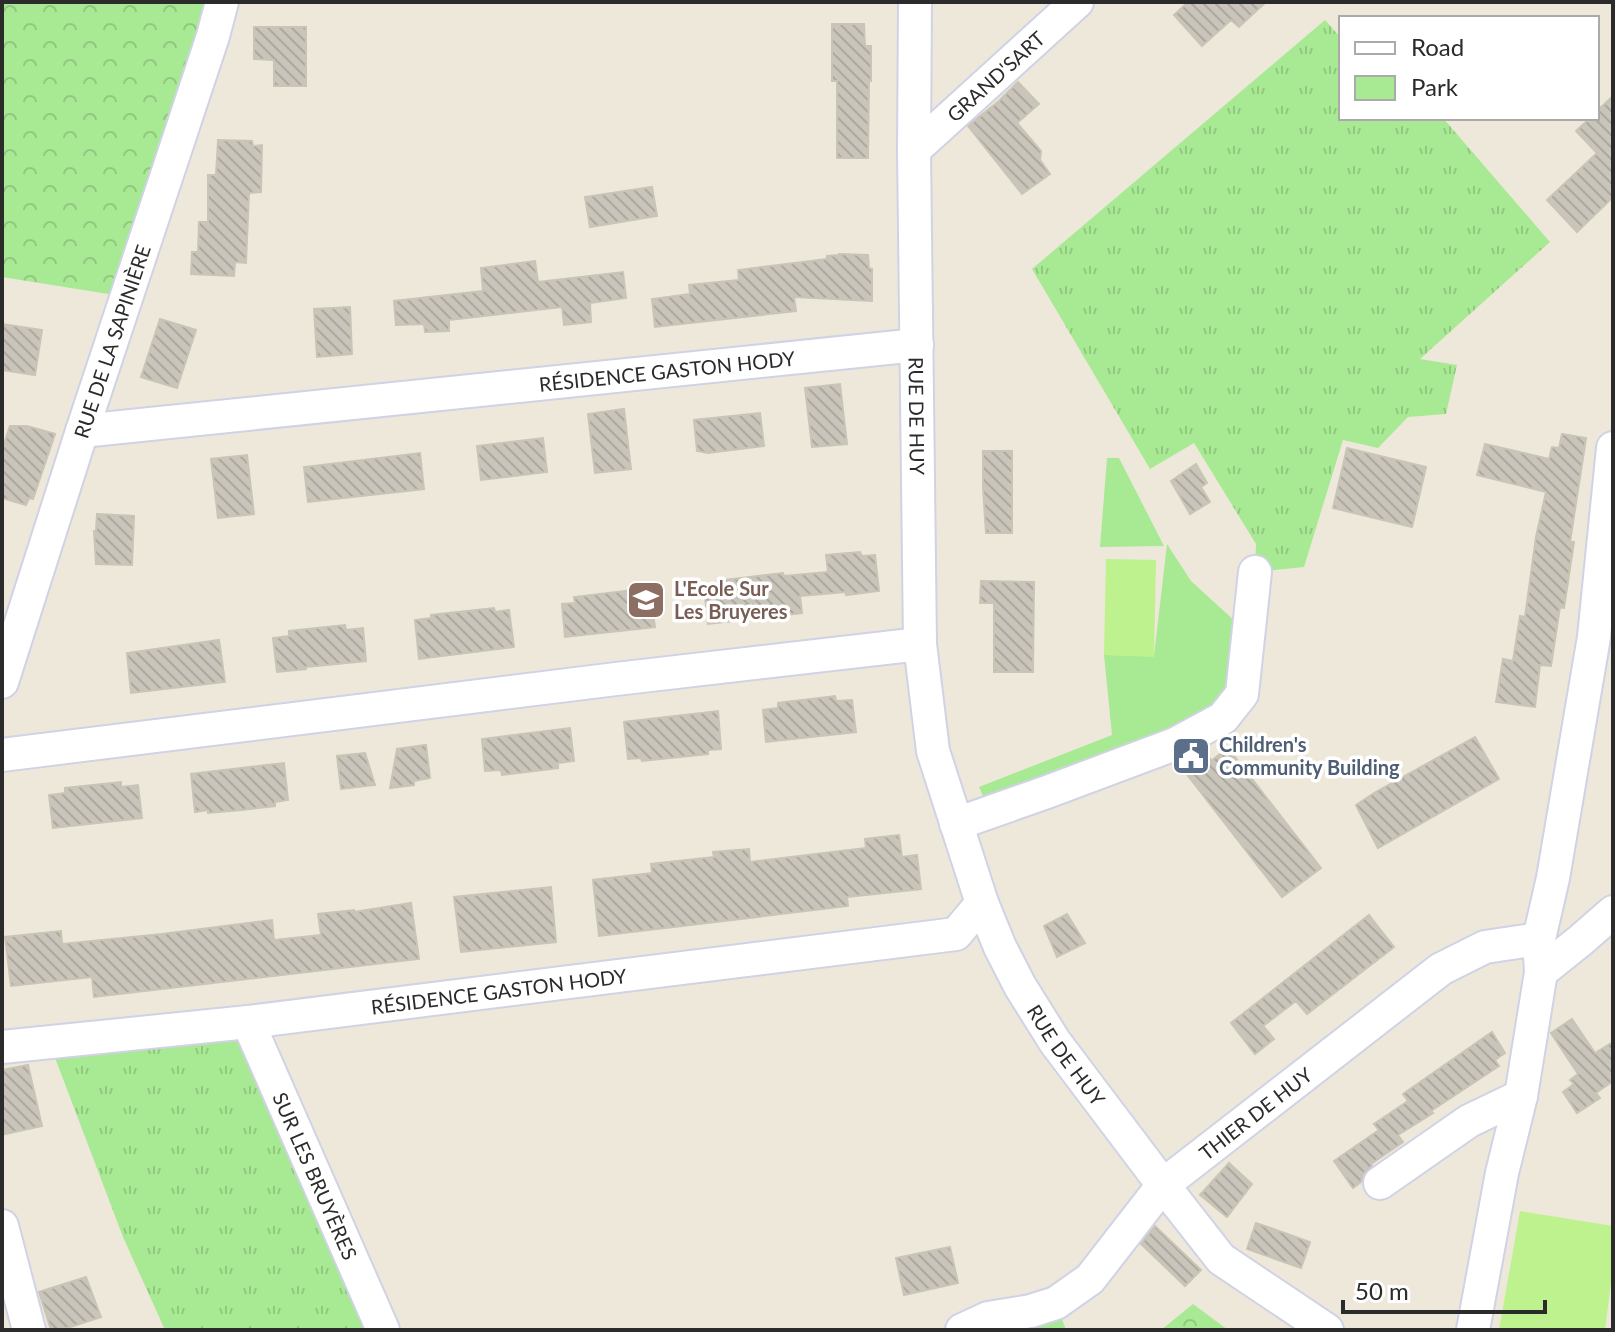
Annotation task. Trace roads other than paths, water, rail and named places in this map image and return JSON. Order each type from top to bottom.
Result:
[{"type":"street","name":"RUE DE LA SAPINIÈRE","points":[[2,682],[222,2]]},
{"type":"street","name":"RUE DE HUY","points":[[915,2],[920,644],[933,751],[982,903],[1020,986],[1055,1042],[1163,1185]]},
{"type":"street","name":"GRAND'SART","points":[[914,150],[1077,2]]},
{"type":"street","name":"RÉSIDENCE GASTON HODY","points":[[82,431],[917,345]]},
{"type":"street","points":[[1473,1330],[1502,1173],[1521,1096],[1541,972],[1539,939],[1553,878],[1594,637],[1613,448]]},
{"type":"street","points":[[956,824],[1175,744],[1223,718],[1242,694],[1255,572]]},
{"type":"street","points":[[2,755],[920,644]]},
{"type":"street","name":"RÉSIDENCE GASTON HODY","points":[[2,1047],[248,1022],[956,934],[982,903]]},
{"type":"street","points":[[1541,972],[1613,912]]},
{"type":"street","name":"THIER DE HUY","points":[[962,1330],[988,1318],[1031,1311],[1056,1303],[1090,1279],[1163,1185],[1441,969],[1485,947],[1539,939]]},
{"type":"street","name":"SUR LES BRUYÈRES","points":[[248,1022],[383,1330]]},
{"type":"street","points":[[1380,1183],[1469,1121],[1521,1096]]},
{"type":"street","points":[[1163,1185],[1221,1259],[1327,1330]]},
{"type":"street","points":[[2,1226],[29,1330]]},
{"type":"place","name":"L'Ecole Sur Les Bruyeres","points":[[646,600]]},
{"type":"place","name":"Children's Community Building","points":[[1191,756]]}]
